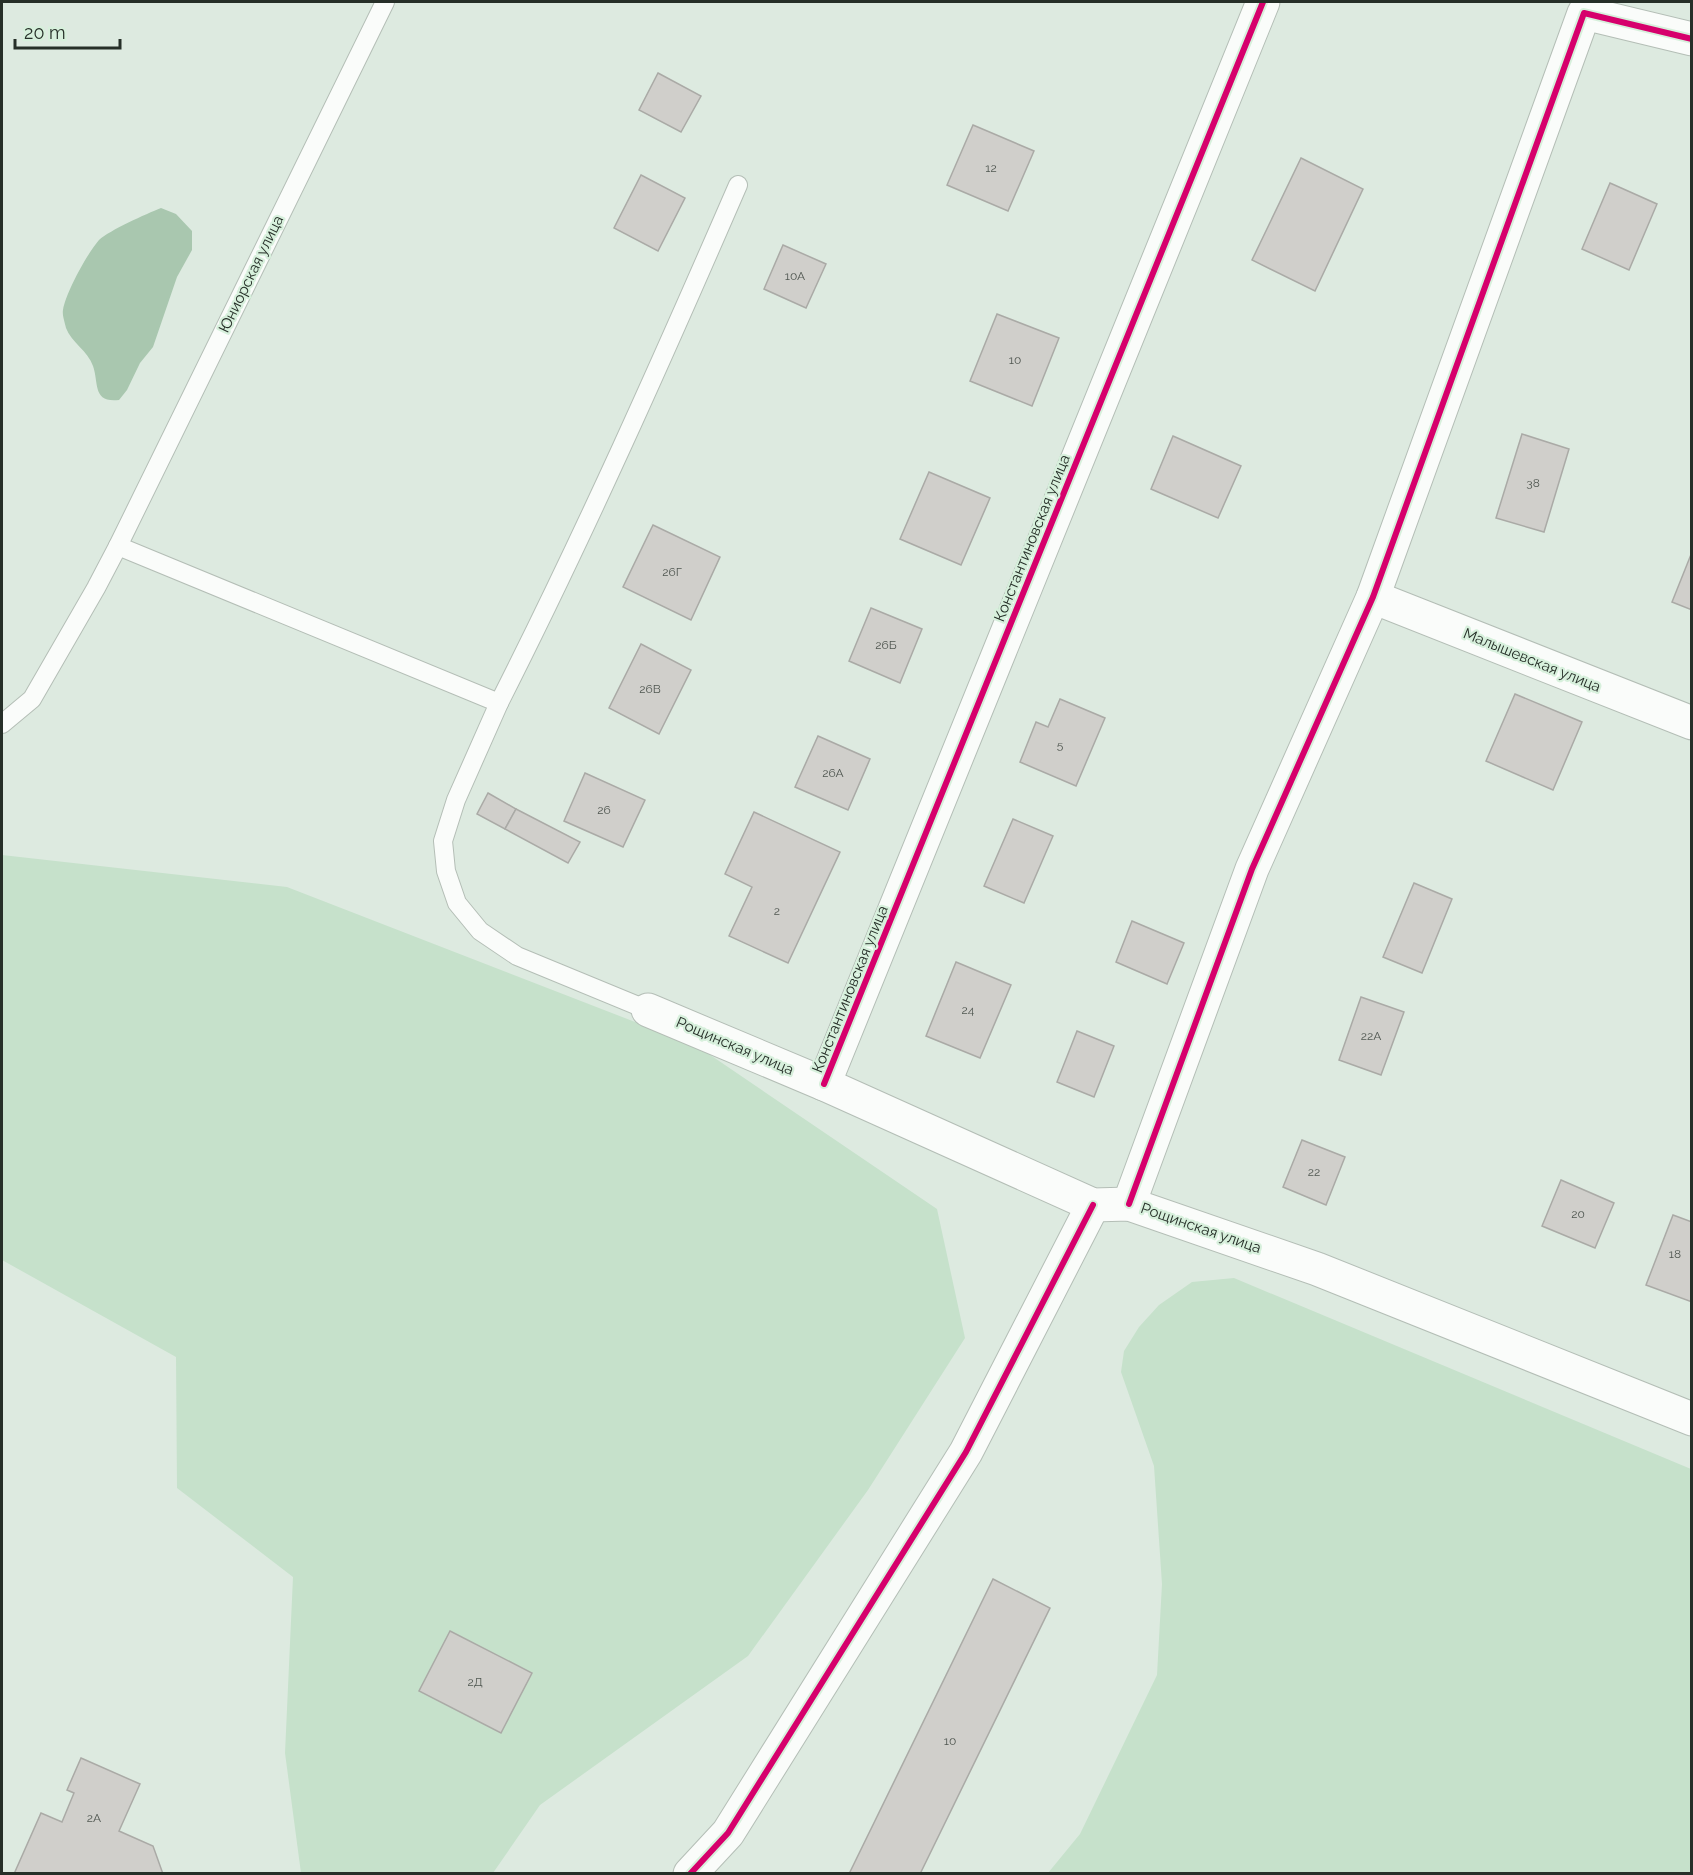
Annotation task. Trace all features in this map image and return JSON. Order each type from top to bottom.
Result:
[{"type":"street","name":"Константиновская улица","points":[[824,1084],[1263,2]]},
{"type":"street","points":[[1129,1204],[1252,869],[1373,597],[1578,7],[1692,39]]},
{"type":"street","name":"Малышевская улица","points":[[1373,597],[1692,723]]},
{"type":"street","name":"Рощинская улица","points":[[648,1010],[824,1084],[1093,1205],[1129,1204],[1317,1269],[1692,1419]]},
{"type":"street","points":[[690,1874],[728,1833],[966,1452],[1093,1205]]},
{"type":"lane","name":"Юниорская улица","points":[[2,724],[32,699],[96,588],[385,2]]},
{"type":"lane","points":[[648,1010],[517,956],[480,931],[457,903],[446,871],[442,841],[456,800],[499,703],[548,605],[659,366],[738,185]]},
{"type":"lane","points":[[118,546],[499,703]]},
{"type":"shaded area","points":[[161,208],[176,214],[192,231],[192,250],[177,277],[153,347],[140,363],[127,390],[119,400],[110,400],[100,395],[91,361],[68,333],[63,317],[65,302],[78,274],[99,240],[119,227]]},
{"type":"shaded area","points":[[2,855],[287,887],[697,1046],[937,1209],[965,1338],[868,1490],[748,1656],[540,1805],[493,1873],[301,1873],[285,1753],[293,1577],[177,1488],[176,1357],[2,1260]]},
{"type":"shaded area","points":[[1234,1278],[1691,1469],[1691,1873],[1048,1873],[1080,1834],[1157,1675],[1162,1584],[1154,1466],[1121,1372],[1124,1351],[1139,1327],[1159,1305],[1192,1282]]},
{"type":"building","points":[[658,73],[701,96],[681,132],[639,110]]},
{"type":"building","points":[[973,125],[1034,151],[1008,211],[947,185]]},
{"type":"building","points":[[1301,158],[1363,189],[1315,291],[1252,260]]},
{"type":"building","points":[[641,175],[685,198],[658,251],[614,228]]},
{"type":"building","points":[[1610,183],[1657,204],[1629,270],[1582,249]]},
{"type":"building","points":[[783,245],[826,264],[806,308],[764,289]]},
{"type":"building","points":[[997,314],[1059,338],[1032,406],[970,381]]},
{"type":"building","points":[[1522,434],[1569,449],[1544,532],[1496,518]]},
{"type":"building","points":[[1173,436],[1241,466],[1218,518],[1151,489]]},
{"type":"building","points":[[929,472],[990,498],[961,565],[900,539]]},
{"type":"building","points":[[653,525],[720,557],[691,620],[623,587]]},
{"type":"building","points":[[1692,552],[1692,610],[1672,602]]},
{"type":"building","points":[[871,608],[922,629],[900,683],[849,661]]},
{"type":"building","points":[[641,644],[691,670],[659,734],[609,708]]},
{"type":"building","points":[[1515,694],[1582,722],[1553,790],[1486,761]]},
{"type":"building","points":[[1060,699],[1105,718],[1076,786],[1020,762],[1036,722],[1048,727]]},
{"type":"building","points":[[818,736],[870,759],[848,810],[795,787]]},
{"type":"building","points":[[585,773],[645,800],[623,847],[564,821]]},
{"type":"building","points":[[488,793],[516,809],[505,829],[477,814]]},
{"type":"building","points":[[516,809],[580,842],[568,863],[505,829]]},
{"type":"building","points":[[754,812],[840,852],[788,963],[729,936],[752,887],[725,874]]},
{"type":"building","points":[[1013,819],[1053,836],[1024,903],[984,886]]},
{"type":"building","points":[[1414,883],[1452,899],[1422,973],[1383,957]]},
{"type":"building","points":[[1132,921],[1184,943],[1167,984],[1116,962]]},
{"type":"building","points":[[956,962],[1011,985],[980,1058],[926,1036]]},
{"type":"building","points":[[1361,997],[1404,1012],[1381,1075],[1339,1060]]},
{"type":"building","points":[[1077,1031],[1114,1046],[1094,1097],[1057,1082]]},
{"type":"building","points":[[1302,1140],[1345,1157],[1326,1205],[1283,1187]]},
{"type":"building","points":[[1561,1180],[1614,1203],[1595,1248],[1542,1226]]},
{"type":"building","points":[[1673,1215],[1692,1222],[1692,1302],[1646,1285]]},
{"type":"building","points":[[993,1579],[1050,1608],[920,1874],[849,1874]]},
{"type":"building","points":[[450,1631],[532,1673],[501,1733],[419,1691]]},
{"type":"building","points":[[81,1758],[140,1784],[119,1831],[153,1846],[163,1874],[14,1874],[41,1813],[62,1822],[74,1793],[67,1790]]},
{"type":"cycle path","points":[[824,1084],[1263,2]]},
{"type":"cycle path","points":[[1129,1204],[1252,869],[1373,597],[1584,13],[1692,39]]},
{"type":"cycle path","points":[[690,1874],[728,1833],[966,1452],[1093,1205]]}]
